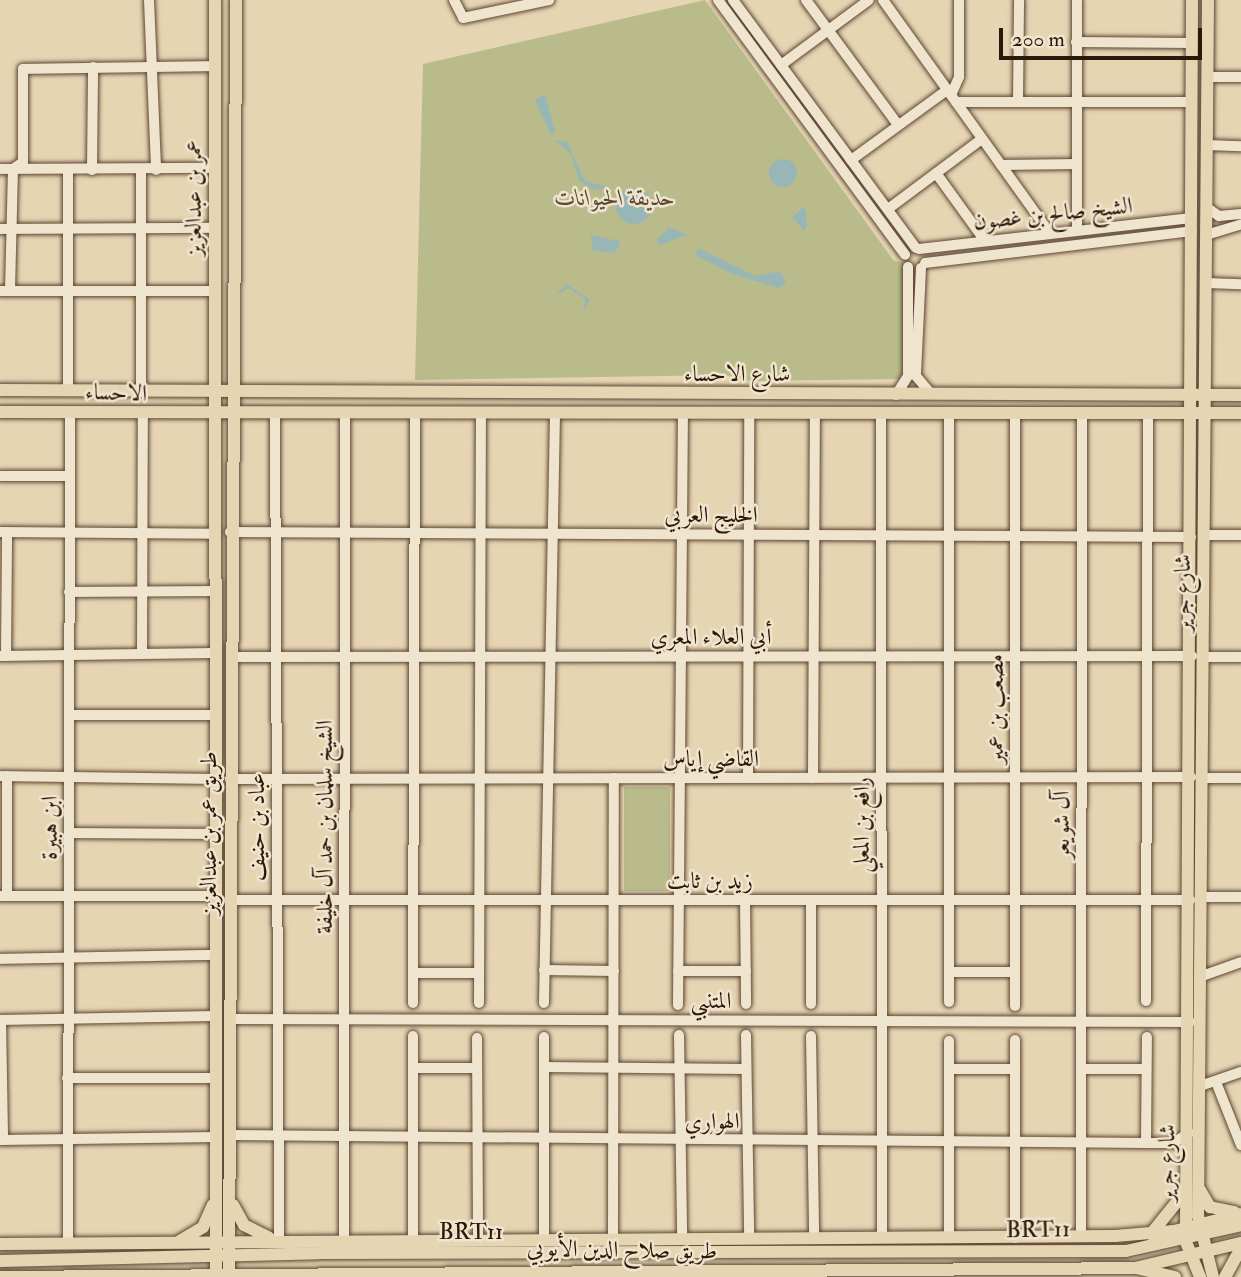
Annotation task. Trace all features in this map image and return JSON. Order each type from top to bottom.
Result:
[{"type":"main road","name":"عمر بن عبدالعزيز","points":[[207,395],[214,375],[215,0]]},
{"type":"main road","name":"عمر بن عبدالعزيز","points":[[232,395],[236,0]]},
{"type":"main road","name":"شارع جرير","points":[[1192,0],[1191,429],[1198,536],[1197,898],[1190,1022],[1189,1133],[1194,1240]]},
{"type":"main road","name":"شارع جرير","points":[[1198,536],[1206,430],[1208,0]]},
{"type":"main road","points":[[214,375],[221,389],[232,380]]},
{"type":"main road","points":[[1191,379],[1200,390],[1206,378]]},
{"type":"main road","name":"الاحساء","points":[[0,390],[232,395]]},
{"type":"main road","points":[[198,415],[209,407],[207,395]]},
{"type":"main road","name":"طريق عمر بن عبدالعزيز","points":[[207,395],[214,414],[213,1078],[216,1194],[222,1272]]},
{"type":"main road","name":"طريق عمر بن عبدالعزيز","points":[[222,1248],[231,1195],[232,1135],[232,395]]},
{"type":"main road","name":"شارع الاحساء","points":[[232,395],[1234,395]]},
{"type":"main road","points":[[1169,395],[1180,404],[1170,413]]},
{"type":"main road","points":[[1227,413],[1214,405],[1234,395]]},
{"type":"main road","points":[[248,414],[242,402],[251,396]]},
{"type":"main road","name":"الاحساء","points":[[0,412],[143,416],[231,414]]},
{"type":"main road","points":[[1206,412],[1241,413]]},
{"type":"main road","name":"شارع الاحساء","points":[[231,414],[1206,412]]},
{"type":"main road","points":[[1191,429],[1198,420],[1206,430]]},
{"type":"main road","points":[[214,433],[223,423],[230,439]]},
{"type":"main road","name":"شارع جرير","points":[[1193,1186],[1200,1086],[1202,976],[1197,898]]},
{"type":"main road","points":[[1151,1234],[1193,1186],[1210,1207],[1241,1213]]},
{"type":"main road","points":[[175,1243],[203,1227],[216,1194]]},
{"type":"main road","points":[[231,1195],[240,1222],[276,1239]]},
{"type":"main road","name":"طريق صلاح الدين الأيوبي","points":[[0,1277],[222,1272],[746,1275],[1080,1272],[1135,1268],[1194,1240],[1241,1213]]},
{"type":"main road","name":"BRT11","points":[[0,1261],[222,1248],[1126,1251],[1194,1240],[1241,1225]]},
{"type":"main road","name":"طريق صلاح الدين الأيوبي","points":[[0,1244],[175,1243],[222,1248],[276,1239],[1015,1238],[1151,1234],[1241,1243]]},
{"type":"main road","points":[[1194,1240],[1200,1277]]},
{"type":"main road","points":[[1194,1240],[1213,1277]]},
{"type":"main road","points":[[1226,1277],[1241,1248]]},
{"type":"main road","points":[[1135,1268],[1175,1277]]},
{"type":"street","points":[[149,0],[155,66],[156,170]]},
{"type":"street","points":[[454,0],[463,18],[549,0]]},
{"type":"street","points":[[718,0],[905,255],[908,267],[912,376],[935,395]]},
{"type":"street","points":[[733,0],[917,249],[923,265],[912,376],[896,395]]},
{"type":"street","points":[[806,0],[898,125]]},
{"type":"street","points":[[781,65],[869,0]]},
{"type":"street","points":[[883,0],[1050,233]]},
{"type":"street","points":[[952,96],[959,76],[959,0]]},
{"type":"street","points":[[1018,0],[1018,101]]},
{"type":"street","points":[[1077,0],[1075,230],[1081,235],[1078,245]]},
{"type":"street","points":[[1076,43],[1192,43]]},
{"type":"street","points":[[215,66],[23,69],[23,162],[13,169],[5,229],[5,291],[215,291]]},
{"type":"street","points":[[92,170],[93,67]]},
{"type":"street","points":[[1207,77],[1241,77]]},
{"type":"street","points":[[851,160],[898,125],[952,96],[1018,101],[1192,102]]},
{"type":"street","points":[[888,209],[982,139]]},
{"type":"street","points":[[1207,145],[1241,146]]},
{"type":"street","points":[[1001,164],[1077,164]]},
{"type":"street","points":[[0,169],[215,168]]},
{"type":"street","points":[[68,169],[68,391]]},
{"type":"street","points":[[141,170],[141,393]]},
{"type":"street","points":[[936,173],[985,240]]},
{"type":"street","points":[[1206,207],[1226,221]]},
{"type":"street","points":[[1206,235],[1226,221],[1240,219]]},
{"type":"street","name":"الشيخ صالح بن غصون","points":[[917,249],[1075,230],[1191,225]]},
{"type":"street","name":"الشيخ صالح بن غصون","points":[[923,265],[1092,243],[1191,225]]},
{"type":"street","points":[[5,229],[215,228]]},
{"type":"street","points":[[1090,229],[1085,237],[1092,243]]},
{"type":"street","points":[[905,255],[917,249]]},
{"type":"street","points":[[908,267],[923,265]]},
{"type":"street","points":[[1206,283],[1241,284]]},
{"type":"street","name":"ابن هبيرة","points":[[68,1244],[70,412]]},
{"type":"street","points":[[813,778],[815,413]]},
{"type":"street","name":"رافع بن المعلي","points":[[881,413],[882,1238]]},
{"type":"street","points":[[949,1002],[950,413]]},
{"type":"street","name":"مصعب بن عمير","points":[[1015,413],[1015,1006]]},
{"type":"street","name":"آل شويعر","points":[[1081,1237],[1082,413]]},
{"type":"street","points":[[1146,1001],[1147,413]]},
{"type":"street","name":"عباد بن حنيف","points":[[275,414],[276,1239]]},
{"type":"street","points":[[413,1003],[415,414]]},
{"type":"street","points":[[479,1003],[481,414]]},
{"type":"street","points":[[544,1003],[555,414]]},
{"type":"street","points":[[678,1005],[682,414]]},
{"type":"street","points":[[748,778],[749,414]]},
{"type":"street","name":"الشيخ سلمان بن حمد آل خليفة","points":[[344,1239],[345,415]]},
{"type":"street","points":[[142,654],[143,416]]},
{"type":"street","points":[[0,475],[69,476]]},
{"type":"street","points":[[214,534],[4,532],[3,656],[214,653]]},
{"type":"street","name":"الخليج العربي","points":[[230,532],[1082,537],[1241,535]]},
{"type":"street","points":[[69,592],[214,591]]},
{"type":"street","name":"أبي العلاء المعري","points":[[231,657],[1241,657]]},
{"type":"street","points":[[69,715],[213,715]]},
{"type":"street","points":[[213,779],[4,776],[3,896],[214,896]]},
{"type":"street","points":[[613,1238],[614,778]]},
{"type":"street","name":"القاضي إياس","points":[[230,779],[1241,778]]},
{"type":"street","points":[[69,833],[214,834]]},
{"type":"street","name":"زيد بن ثابت","points":[[230,900],[1146,900],[1241,897]]},
{"type":"street","points":[[745,900],[746,1004]]},
{"type":"street","points":[[811,900],[811,1004]]},
{"type":"street","points":[[0,959],[213,955]]},
{"type":"street","points":[[1202,976],[1241,962]]},
{"type":"street","points":[[544,970],[614,971]]},
{"type":"street","points":[[678,971],[746,971]]},
{"type":"street","points":[[949,972],[1015,972]]},
{"type":"street","points":[[413,973],[479,973]]},
{"type":"street","points":[[214,1016],[0,1020],[1,1140],[216,1137]]},
{"type":"street","name":"المتنبي","points":[[232,1019],[1190,1022]]},
{"type":"street","points":[[679,1035],[682,1237]]},
{"type":"street","points":[[746,1035],[749,1237]]},
{"type":"street","points":[[413,1036],[413,1239]]},
{"type":"street","points":[[811,1036],[814,1238]]},
{"type":"street","points":[[544,1037],[544,1238]]},
{"type":"street","points":[[1146,1143],[1147,1037]]},
{"type":"street","points":[[477,1038],[478,1238]]},
{"type":"street","points":[[1015,1040],[1015,1238]]},
{"type":"street","points":[[949,1041],[949,1238]]},
{"type":"street","points":[[544,1067],[746,1069]]},
{"type":"street","points":[[413,1068],[477,1068]]},
{"type":"street","points":[[949,1069],[1014,1069]]},
{"type":"street","points":[[1081,1069],[1146,1069]]},
{"type":"street","points":[[1200,1086],[1241,1072]]},
{"type":"street","points":[[67,1078],[213,1078]]},
{"type":"street","points":[[1216,1082],[1241,1144]]},
{"type":"street","name":"الهواري","points":[[232,1135],[277,1140],[1173,1143],[1189,1133]]},
{"type":"green space","name":"حديقة الحيوانات","points":[[705,0],[894,261],[903,262],[905,379],[750,381],[724,375],[415,380],[423,64]]},
{"type":"green space","points":[[624,787],[670,787],[670,891],[624,891]]},
{"type":"water","points":[[545,94],[555,132],[551,135],[535,100]]},
{"type":"water","points":[[555,140],[567,142],[584,180],[609,188],[595,190],[579,181],[571,154]]},
{"type":"water","points":[[783,159],[793,163],[797,173],[793,183],[783,187],[773,183],[769,173],[773,163]]},
{"type":"water","points":[[634,188],[646,194],[652,206],[646,218],[634,224],[622,218],[616,206],[622,194]]},
{"type":"water","points":[[805,206],[807,227],[804,231],[792,217]]},
{"type":"water","points":[[669,227],[688,235],[659,245],[657,240]]},
{"type":"water","points":[[591,235],[619,241],[620,246],[613,253],[592,250]]},
{"type":"water","points":[[698,248],[756,276],[780,271],[786,283],[779,288],[735,275],[695,255]]},
{"type":"water","points":[[566,284],[590,299],[584,312],[585,299],[569,288],[555,296]]}]
